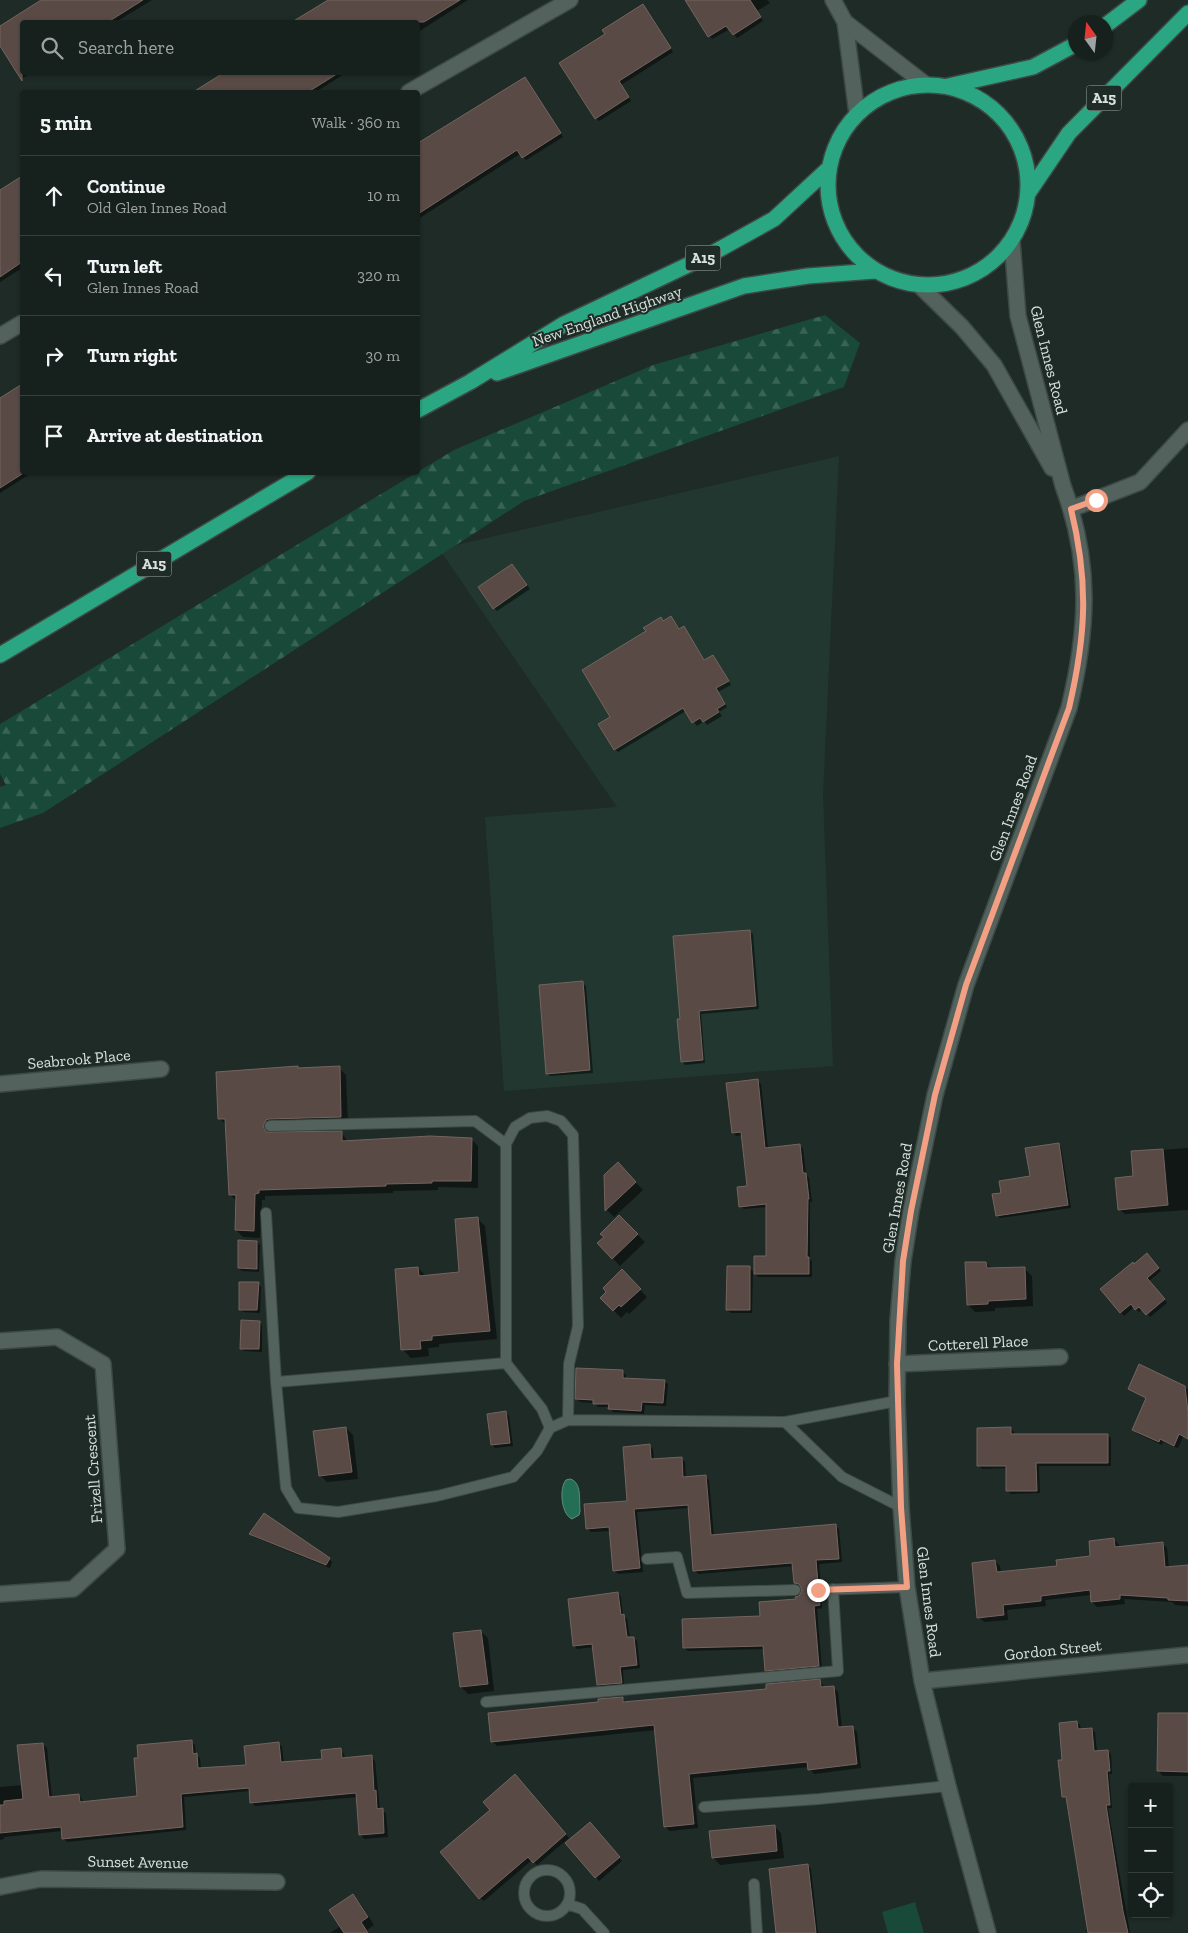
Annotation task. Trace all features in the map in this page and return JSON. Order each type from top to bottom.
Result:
[{"type":"highway","points":[[1113,20],[1139,0]]},
{"type":"highway","name":"A15","points":[[1068,48],[1033,67],[948,86],[925,84],[888,92],[857,114],[838,139],[828,169],[830,208],[846,244],[875,271],[920,285],[955,282],[987,267],[1012,241],[1029,192],[1069,133],[1188,13]]},
{"type":"highway","name":"A15","points":[[948,86],[992,106],[1021,145],[1029,192]]},
{"type":"highway","name":"New England Highway","points":[[420,409],[470,382],[564,324],[711,254],[774,219],[828,169]]},
{"type":"highway","name":"New England Highway","points":[[470,382],[744,286],[808,276],[875,271]]},
{"type":"highway","name":"A15","points":[[0,655],[303,475]]},
{"type":"main road","points":[[412,90],[570,0]]},
{"type":"main road","points":[[833,0],[845,22],[857,114]]},
{"type":"main road","points":[[845,22],[925,84]]},
{"type":"main road","name":"Glen Innes Road","points":[[988,1933],[922,1681],[907,1587],[901,1507],[897,1364],[903,1261],[911,1211],[935,1095],[966,985],[1069,708],[1079,665],[1084,593],[1082,565],[1071,509],[1063,486],[1018,316],[1012,241]]},
{"type":"main road","name":"Glen Innes Road","points":[[920,285],[962,327],[994,365],[1063,486]]},
{"type":"main road","points":[[0,336],[20,323]]},
{"type":"main road","points":[[1071,509],[1140,482],[1188,430]]},
{"type":"main road","name":"Seabrook Place","points":[[0,1084],[161,1069]]},
{"type":"main road","name":"Frizell Crescent","points":[[0,1341],[57,1337],[103,1364],[117,1549],[73,1589],[0,1594]]},
{"type":"main road","name":"Cotterell Place","points":[[897,1364],[1060,1357]]},
{"type":"main road","name":"Gordon Street","points":[[922,1681],[1188,1654]]},
{"type":"main road","name":"Sunset Avenue","points":[[0,1887],[41,1879],[276,1882]]},
{"type":"lane","points":[[550,1428],[542,1409],[506,1363],[506,1144],[515,1127],[530,1118],[547,1116],[561,1120],[573,1135],[578,1326],[569,1364],[568,1420]]},
{"type":"lane","points":[[270,1126],[475,1121],[506,1144]]},
{"type":"lane","points":[[266,1213],[276,1382],[286,1488],[298,1508],[338,1512],[437,1496],[513,1477],[537,1451],[550,1428],[568,1420],[785,1422],[897,1401]]},
{"type":"lane","points":[[276,1382],[506,1363]]},
{"type":"lane","points":[[785,1422],[842,1476],[901,1507]]},
{"type":"lane","points":[[647,1559],[676,1558],[687,1593],[795,1590]]},
{"type":"lane","points":[[818,1590],[907,1587]]},
{"type":"lane","points":[[486,1702],[838,1671],[833,1589]]},
{"type":"lane","points":[[704,1807],[819,1799],[948,1786]]},
{"type":"lane","points":[[539,1871],[557,1872],[569,1886],[570,1896],[567,1904],[562,1911],[554,1915],[545,1916],[536,1913],[525,1900],[526,1883],[531,1876],[539,1871]]},
{"type":"lane","points":[[754,1884],[757,1933]]},
{"type":"lane","points":[[567,1904],[582,1909],[604,1933]]},
{"type":"shaded area","points":[[839,456],[823,794],[833,1066],[504,1091],[485,817],[617,807],[439,549]]},
{"type":"shaded area","points":[[570,1479],[576,1484],[580,1497],[579,1515],[572,1519],[565,1512],[562,1501],[562,1489],[566,1480]]},
{"type":"green space","points":[[825,315],[860,343],[844,387],[524,501],[43,813],[0,828],[0,787],[6,785],[0,774],[0,724],[413,475],[420,475],[420,471],[454,450],[653,365]]},
{"type":"green space","points":[[915,1902],[924,1933],[888,1933],[882,1912]]},
{"type":"building","points":[[41,0],[143,0],[111,20],[20,20],[20,75],[22,75],[22,81],[0,46],[0,26]]},
{"type":"building","points":[[328,0],[460,0],[424,22],[420,22],[420,20],[295,20]]},
{"type":"building","points":[[685,0],[750,0],[761,17],[733,35],[726,26],[708,37]]},
{"type":"building","points":[[643,4],[671,48],[619,81],[629,97],[595,119],[559,63],[605,34],[602,30]]},
{"type":"building","points":[[220,75],[335,75],[311,90],[196,90]]},
{"type":"building","points":[[525,77],[561,133],[522,158],[517,150],[420,213],[420,142]]},
{"type":"building","points":[[20,177],[20,263],[0,277],[0,190]]},
{"type":"building","points":[[20,385],[20,475],[0,488],[0,398]]},
{"type":"building","points":[[512,564],[527,585],[493,609],[478,587]]},
{"type":"building","points":[[671,616],[679,629],[684,626],[704,660],[713,655],[729,681],[716,688],[725,704],[717,709],[719,712],[703,722],[700,718],[692,723],[683,708],[614,750],[598,724],[610,717],[582,670],[646,631],[643,628],[661,617],[663,621]]},
{"type":"building","points":[[750,930],[756,1006],[699,1011],[703,1060],[681,1062],[677,1019],[680,1019],[673,936]]},
{"type":"building","points":[[583,981],[590,1070],[546,1074],[539,985]]},
{"type":"building","points":[[298,1066],[298,1068],[340,1066],[341,1117],[269,1119],[266,1120],[263,1126],[266,1132],[342,1131],[342,1141],[430,1136],[472,1138],[471,1181],[432,1181],[432,1183],[386,1184],[386,1186],[259,1190],[259,1193],[255,1194],[254,1231],[235,1230],[236,1195],[229,1195],[225,1119],[218,1119],[216,1072]]},
{"type":"building","points":[[758,1079],[765,1148],[800,1144],[803,1173],[806,1173],[809,1199],[807,1257],[809,1257],[809,1274],[754,1274],[754,1256],[766,1256],[766,1204],[739,1207],[737,1187],[747,1186],[741,1132],[732,1133],[726,1083]]},
{"type":"building","points":[[1059,1143],[1068,1205],[996,1216],[992,1194],[1001,1193],[999,1181],[1030,1176],[1025,1148]]},
{"type":"building","points":[[1163,1149],[1168,1205],[1118,1210],[1115,1178],[1133,1176],[1131,1151]]},
{"type":"building","points":[[618,1162],[636,1182],[605,1211],[604,1175]]},
{"type":"building","points":[[619,1215],[638,1234],[612,1259],[597,1243],[604,1237],[600,1234]]},
{"type":"building","points":[[478,1217],[490,1331],[432,1336],[432,1340],[420,1341],[421,1349],[401,1350],[395,1269],[418,1267],[419,1276],[459,1272],[455,1219]]},
{"type":"building","points":[[238,1240],[257,1241],[257,1269],[238,1268]]},
{"type":"building","points":[[1147,1253],[1159,1268],[1147,1278],[1165,1299],[1146,1315],[1139,1307],[1135,1310],[1131,1304],[1120,1313],[1100,1289]]},
{"type":"building","points":[[965,1262],[986,1262],[987,1268],[1025,1267],[1026,1299],[988,1301],[988,1304],[967,1305]]},
{"type":"building","points":[[727,1266],[750,1266],[750,1310],[726,1310]]},
{"type":"building","points":[[622,1269],[641,1289],[621,1307],[619,1305],[613,1311],[600,1298],[606,1292],[603,1288]]},
{"type":"building","points":[[239,1282],[259,1282],[257,1310],[239,1310]]},
{"type":"building","points":[[241,1320],[260,1321],[259,1349],[240,1349]]},
{"type":"building","points":[[1139,1364],[1185,1386],[1188,1439],[1179,1434],[1174,1446],[1160,1439],[1159,1442],[1132,1430],[1146,1398],[1128,1389]]},
{"type":"building","points":[[576,1368],[623,1370],[623,1378],[665,1380],[663,1403],[642,1402],[641,1411],[608,1409],[609,1404],[593,1404],[593,1400],[575,1399]]},
{"type":"building","points":[[506,1411],[510,1443],[491,1445],[487,1414]]},
{"type":"building","points":[[346,1427],[352,1472],[319,1476],[313,1431]]},
{"type":"building","points":[[1011,1427],[1011,1434],[1108,1434],[1108,1463],[1036,1463],[1037,1491],[1006,1491],[1006,1466],[977,1466],[977,1428]]},
{"type":"building","points":[[650,1444],[651,1459],[682,1457],[683,1477],[706,1475],[711,1535],[836,1524],[839,1559],[816,1560],[818,1583],[814,1584],[811,1590],[814,1596],[819,1597],[820,1605],[814,1606],[819,1666],[765,1671],[763,1646],[683,1648],[682,1619],[760,1616],[759,1602],[796,1599],[795,1597],[799,1596],[802,1590],[799,1584],[794,1583],[792,1563],[693,1571],[688,1505],[634,1509],[640,1568],[613,1571],[609,1527],[586,1529],[584,1504],[627,1501],[623,1447]]},
{"type":"building","points":[[264,1513],[330,1558],[326,1565],[249,1534]]},
{"type":"building","points":[[1114,1538],[1115,1547],[1163,1542],[1165,1567],[1188,1565],[1188,1601],[1120,1595],[1120,1599],[1091,1602],[1090,1590],[1041,1596],[1041,1601],[1003,1605],[1004,1615],[977,1618],[972,1563],[995,1560],[997,1572],[1057,1566],[1056,1560],[1090,1556],[1089,1541]]},
{"type":"building","points":[[618,1592],[621,1615],[624,1614],[627,1637],[634,1637],[637,1665],[620,1667],[622,1683],[597,1685],[592,1644],[573,1646],[568,1599]]},
{"type":"building","points":[[481,1630],[488,1684],[460,1687],[453,1633]]},
{"type":"building","points":[[820,1679],[821,1687],[834,1686],[838,1727],[853,1726],[857,1764],[808,1770],[807,1762],[689,1774],[694,1824],[664,1827],[654,1725],[491,1742],[488,1713],[598,1702],[598,1699],[623,1697],[623,1702],[766,1689],[766,1684]]},
{"type":"building","points":[[1158,1713],[1188,1713],[1188,1772],[1157,1771]]},
{"type":"building","points":[[1077,1721],[1078,1729],[1092,1728],[1094,1751],[1108,1750],[1110,1771],[1107,1771],[1110,1805],[1106,1805],[1128,1933],[1088,1933],[1066,1797],[1062,1797],[1058,1760],[1062,1760],[1059,1723]]},
{"type":"building","points":[[192,1740],[193,1754],[197,1753],[198,1768],[246,1765],[244,1746],[279,1742],[281,1762],[322,1759],[321,1750],[341,1748],[342,1758],[372,1755],[374,1791],[376,1790],[377,1809],[383,1808],[384,1833],[359,1835],[356,1793],[250,1803],[249,1788],[181,1794],[183,1827],[62,1839],[61,1827],[0,1833],[0,1805],[4,1805],[4,1801],[23,1799],[17,1745],[43,1743],[49,1797],[79,1794],[80,1802],[137,1796],[134,1758],[138,1758],[137,1745]]},
{"type":"building","points":[[515,1774],[566,1834],[533,1863],[528,1857],[479,1899],[440,1852],[490,1810],[483,1802]]},
{"type":"building","points":[[590,1822],[620,1857],[595,1878],[565,1843]]},
{"type":"building","points":[[775,1825],[777,1851],[712,1858],[709,1831]]},
{"type":"building","points":[[808,1864],[816,1933],[776,1933],[769,1869]]},
{"type":"building","points":[[353,1894],[368,1917],[361,1922],[368,1933],[344,1933],[329,1910]]},
{"type":"route","points":[[818,1590],[907,1587],[901,1507],[897,1364],[898,1320],[903,1261],[911,1211],[935,1095],[966,985],[1069,708],[1079,665],[1084,620],[1082,565],[1071,509],[1096,500]]}]
